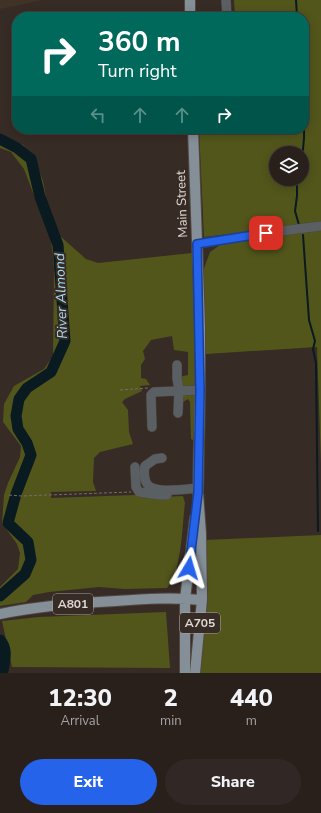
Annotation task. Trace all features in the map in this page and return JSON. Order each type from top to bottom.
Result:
[{"type":"main road","points":[[190,0],[190,12]]},
{"type":"main road","name":"Main Street","points":[[192,134],[197,244],[200,390],[194,599],[195,673]]},
{"type":"main road","name":"Main Street","points":[[185,673],[194,599],[201,573],[201,533],[198,490]]},
{"type":"main road","name":"A801","points":[[1,614],[32,608],[81,603],[145,599],[194,599]]},
{"type":"lane","points":[[226,0],[226,12]]},
{"type":"lane","points":[[197,244],[321,226]]},
{"type":"lane","points":[[177,365],[177,386],[179,390],[178,413]]},
{"type":"lane","points":[[152,427],[151,395],[154,392],[200,390]]},
{"type":"lane","points":[[162,457],[155,459],[145,466],[145,481],[147,484],[162,491],[198,490]]},
{"type":"lane","points":[[135,467],[136,487],[139,492],[159,495],[198,490]]},
{"type":"path","points":[[9,495],[21,496],[139,492]]},
{"type":"shaded area","points":[[0,0],[43,0],[0,9]]},
{"type":"green space","points":[[234,0],[321,0],[321,223],[204,237],[199,134],[309,134],[309,12],[235,12]]},
{"type":"green space","points":[[0,135],[23,145],[34,157],[43,181],[48,209],[60,236],[86,259],[98,263],[192,253],[197,342],[197,383],[190,387],[180,386],[179,377],[188,375],[188,352],[174,350],[172,336],[151,340],[143,351],[145,359],[141,365],[141,378],[146,379],[150,385],[140,386],[142,391],[122,402],[128,410],[129,432],[133,444],[100,452],[94,458],[93,482],[96,491],[51,492],[51,498],[135,495],[163,497],[183,496],[185,503],[178,560],[176,571],[167,588],[125,589],[99,587],[49,592],[33,595],[26,602],[0,606],[0,587],[18,569],[20,553],[17,544],[2,523],[4,495],[20,457],[21,446],[3,422],[4,404],[14,386],[44,369],[53,356],[54,268],[51,240],[24,169],[11,152],[0,148]]},
{"type":"green space","points":[[321,229],[321,464],[317,347],[206,354],[203,271],[210,252],[220,245]]},
{"type":"green space","points":[[185,392],[196,395],[195,441],[191,439],[190,402],[188,399],[183,402],[180,401],[182,394]]},
{"type":"green space","points":[[321,535],[321,673],[198,673],[205,540]]},
{"type":"green space","points":[[166,612],[170,668],[12,667],[2,621],[38,617]]},
{"type":"waterway","points":[[296,0],[297,12]]},
{"type":"waterway","points":[[303,146],[304,134]]},
{"type":"waterway","name":"River Almond","points":[[0,139],[17,148],[31,159],[40,197],[58,245],[65,341],[51,372],[27,388],[19,399],[16,416],[18,429],[27,443],[31,455],[16,494],[8,523],[28,542],[31,560],[25,574],[0,596]]},
{"type":"waterway","points":[[297,186],[295,211],[299,225]]},
{"type":"waterway","points":[[303,235],[309,320],[315,341],[313,349],[316,363],[318,531]]},
{"type":"waterway","name":"River Almond","points":[[0,640],[3,643],[5,651],[3,671],[0,672]]},
{"type":"route","points":[[189,568],[198,493],[200,326],[197,244],[266,233]]}]
